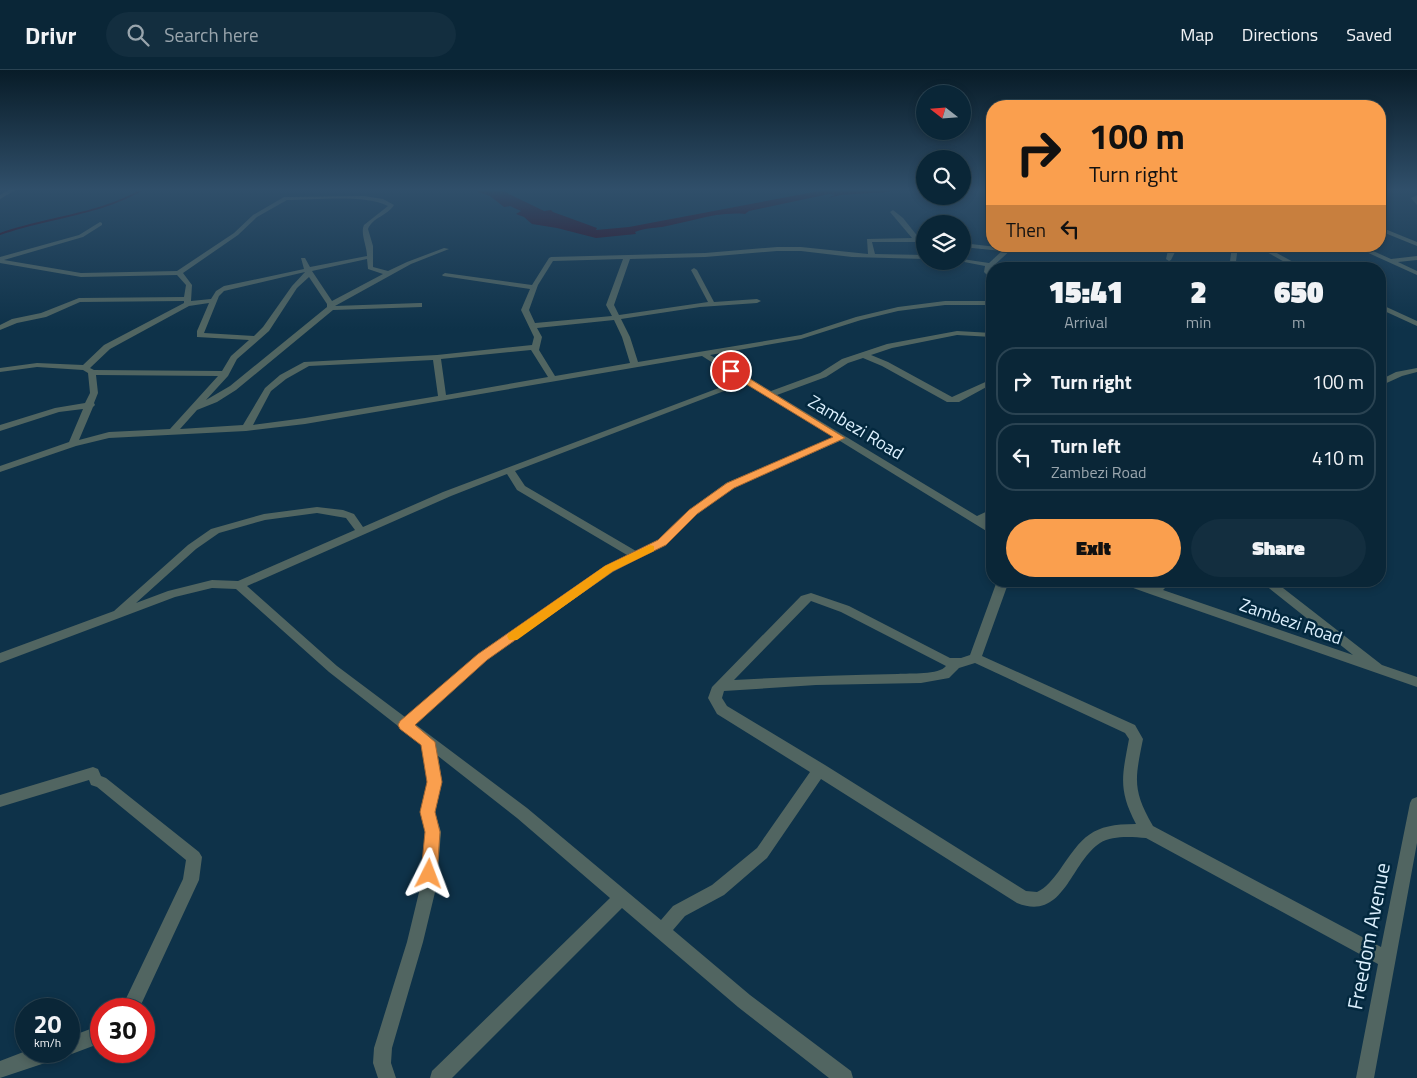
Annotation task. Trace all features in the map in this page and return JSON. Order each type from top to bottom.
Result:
[{"type":"street","points":[[0,260],[83,235]]},
{"type":"street","points":[[0,260],[75,275],[180,273],[235,235]]},
{"type":"street","points":[[367,235],[370,246],[371,269],[390,274]]},
{"type":"street","points":[[913,235],[916,239]]},
{"type":"street","points":[[1395,235],[1417,244]]},
{"type":"street","points":[[872,256],[869,240],[916,239]]},
{"type":"street","points":[[971,246],[986,246]]},
{"type":"street","points":[[195,408],[214,400],[233,388],[331,306],[409,262],[446,249]]},
{"type":"street","points":[[534,347],[538,337],[525,310],[534,287],[551,259],[793,249],[872,256],[916,257]]},
{"type":"street","points":[[994,262],[1005,252]]},
{"type":"street","points":[[1169,259],[1172,252]]},
{"type":"street","points":[[1270,252],[1290,262]]},
{"type":"street","points":[[1370,252],[1417,273]]},
{"type":"street","points":[[256,338],[200,335],[200,331],[209,315],[212,301],[219,291],[226,287],[309,272],[369,257]]},
{"type":"street","points":[[627,257],[610,302],[626,337],[635,364]]},
{"type":"street","points":[[1392,261],[1417,258]]},
{"type":"street","points":[[303,259],[331,306]]},
{"type":"street","points":[[971,262],[986,264]]},
{"type":"street","points":[[694,270],[712,304]]},
{"type":"street","points":[[172,431],[225,374],[234,358],[271,323],[294,288],[309,272]]},
{"type":"street","points":[[180,273],[189,286],[187,301]]},
{"type":"street","points":[[445,275],[534,287]]},
{"type":"street","points":[[0,328],[15,321],[43,315],[83,299],[212,301]]},
{"type":"street","points":[[88,370],[107,347],[187,301]]},
{"type":"street","points":[[532,326],[616,318],[712,304],[757,301]]},
{"type":"street","points":[[0,469],[73,444],[121,433],[246,428],[304,420],[810,335],[866,316],[898,309],[948,303],[986,303]]},
{"type":"street","points":[[331,306],[419,306]]},
{"type":"street","points":[[1386,309],[1417,324]]},
{"type":"street","points":[[769,395],[823,375],[840,364],[903,343],[957,333],[986,335]]},
{"type":"street","points":[[246,428],[268,390],[301,367],[318,362],[437,357],[534,347]]},
{"type":"street","points":[[534,347],[552,378]]},
{"type":"street","name":"Zambezi Road","points":[[702,353],[986,526]]},
{"type":"street","points":[[864,355],[950,400],[956,400],[986,385]]},
{"type":"street","points":[[437,357],[442,397]]},
{"type":"street","points":[[0,370],[37,366],[88,370],[225,374]]},
{"type":"street","points":[[73,444],[90,405],[94,384],[88,370]]},
{"type":"street","points":[[1386,380],[1417,370]]},
{"type":"street","points":[[0,658],[194,588],[212,584],[239,585],[361,531],[509,470],[746,380]]},
{"type":"street","points":[[0,428],[58,410],[90,405]]},
{"type":"street","points":[[405,725],[482,657],[583,586],[635,555],[662,542],[693,512],[739,480],[840,438]]},
{"type":"street","points":[[509,470],[521,488],[576,518],[635,555]]},
{"type":"street","points":[[115,615],[192,547],[214,531],[264,517],[317,510],[343,513],[350,516],[361,531]]},
{"type":"street","points":[[977,521],[986,516]]},
{"type":"street","points":[[239,585],[333,669],[522,813],[744,1001],[844,1078]]},
{"type":"street","points":[[1001,587],[975,658],[964,663],[955,664],[845,609],[811,597],[805,599],[721,686],[715,698],[722,710],[820,769],[908,827],[1023,898],[1036,900],[1044,898],[1061,880],[1082,849],[1095,838],[1124,831],[1148,831],[1386,959]]},
{"type":"street","name":"Zambezi Road","points":[[1143,587],[1417,682]]},
{"type":"street","points":[[1154,591],[1159,587]]},
{"type":"street","points":[[1274,587],[1384,672]]},
{"type":"street","points":[[975,658],[1130,729],[1136,739],[1128,779],[1130,797],[1148,831]]},
{"type":"street","points":[[721,686],[816,680],[921,678],[944,675],[955,664]]},
{"type":"street","points":[[387,1078],[382,1063],[382,1048],[415,942],[429,884],[433,832],[428,812],[435,782],[428,742]]},
{"type":"street","points":[[661,932],[679,911],[718,890],[762,853],[820,769]]},
{"type":"street","points":[[0,801],[93,773],[96,781],[101,782],[194,857],[191,880],[135,998]]},
{"type":"street","name":"Freedom Avenue","points":[[1365,1078],[1386,959],[1417,804]]},
{"type":"street","points":[[439,1078],[622,897]]},
{"type":"street","points":[[0,1070],[20,1063]]},
{"type":"shaded area","points":[[584,235],[626,235],[596,238]]},
{"type":"slow traffic","points":[[513,636],[609,569],[650,549]]},
{"type":"route","points":[[429,874],[433,832],[428,812],[435,782],[428,742],[405,725],[482,657],[609,569],[662,542],[693,512],[730,485],[840,438],[731,371]]}]
